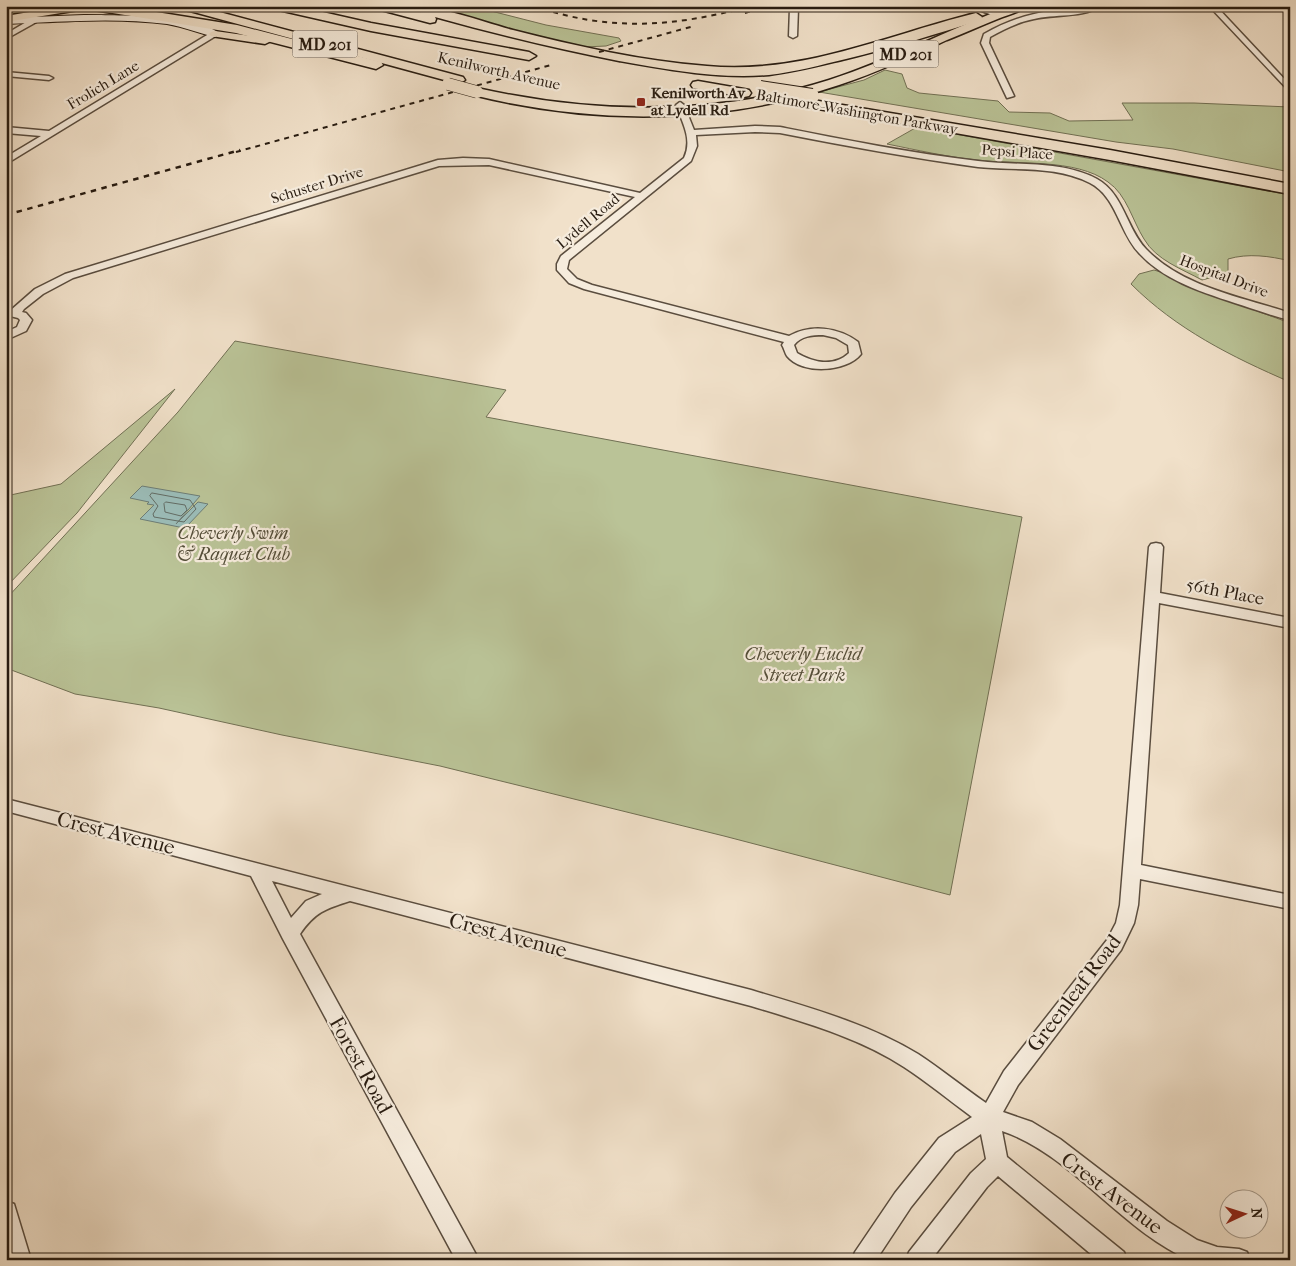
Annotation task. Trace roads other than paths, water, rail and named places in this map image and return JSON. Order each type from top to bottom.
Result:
[{"type":"highway","name":"MD 201","points":[[94,6],[229,28],[376,64]]},
{"type":"highway","points":[[278,6],[371,27]]},
{"type":"highway","points":[[381,6],[448,24]]},
{"type":"highway","name":"Baltimore-Washington Parkway","points":[[395,6],[448,24],[548,49],[760,88],[1200,162],[1290,180]]},
{"type":"highway","points":[[413,6],[496,31],[549,44],[676,68],[730,73],[772,70],[807,64],[909,39],[988,11]]},
{"type":"highway","points":[[262,7],[544,58]]},
{"type":"highway","name":"Baltimore-Washington Parkway","points":[[638,74],[1120,157],[1290,189]]},
{"type":"main road","points":[[6,20],[85,6]]},
{"type":"main road","name":"Kenilworth Avenue","points":[[174,6],[186,7],[530,104],[621,112],[759,101],[831,84],[988,11]]},
{"type":"main road","name":"Kenilworth Avenue","points":[[681,108],[751,96],[810,82],[857,67],[988,11],[1028,6]]},
{"type":"main road","points":[[32,22],[61,11]]},
{"type":"main road","name":"Kenilworth Avenue","points":[[6,20],[32,22],[113,22],[215,34],[278,44],[454,82]]},
{"type":"main road","name":"Kenilworth Avenue","points":[[6,25],[32,22]]},
{"type":"street","points":[[490,7],[834,6]]},
{"type":"street","points":[[1010,96],[985,43],[987,36],[1028,18],[1051,13],[1089,11],[1095,6]]},
{"type":"street","points":[[1212,6],[1290,90]]},
{"type":"street","points":[[793,36],[794,7]]},
{"type":"street","points":[[6,37],[32,22]]},
{"type":"street","name":"Frolich Lane","points":[[6,160],[215,34]]},
{"type":"street","points":[[6,74],[49,78]]},
{"type":"street","name":"Lydell Road","points":[[681,108],[694,142],[693,151],[688,159],[565,258],[562,270],[573,281],[588,287],[791,340]]},
{"type":"street","name":"Pepsi Place","points":[[691,133],[760,129],[780,130],[980,165],[1061,170],[1079,175],[1101,185]]},
{"type":"street","points":[[6,130],[49,134]]},
{"type":"street","name":"Schuster Drive","points":[[10,313],[39,290],[69,276],[438,163],[463,161],[489,162],[642,196]]},
{"type":"street","name":"Hospital Drive","points":[[1101,185],[1112,197],[1133,238],[1142,250],[1158,264],[1205,288],[1290,317]]},
{"type":"street","points":[[6,337],[17,333],[26,325],[26,320],[22,315],[10,313]]},
{"type":"street","points":[[804,333],[833,333],[842,336],[854,344],[855,354],[845,362],[836,365],[806,363],[792,355],[788,350],[791,340],[804,333]]},
{"type":"street","name":"Greenleaf Road","points":[[863,1260],[903,1200],[947,1145],[989,1117],[1011,1078],[1114,945],[1125,922],[1129,905],[1154,597],[1156,547]]},
{"type":"street","name":"56th Place","points":[[1154,597],[1290,623]]},
{"type":"street","name":"Crest Avenue","points":[[6,805],[741,996],[817,1018],[868,1039],[910,1060],[989,1117],[1025,1129],[1045,1142],[1159,1229],[1191,1249],[1217,1258],[1239,1260]]},
{"type":"street","name":"Forest Road","points":[[257,869],[290,934],[468,1260]]},
{"type":"street","points":[[1131,870],[1290,902]]},
{"type":"street","points":[[290,934],[301,916],[311,906],[324,899],[350,894]]},
{"type":"street","points":[[989,1117],[998,1162],[1116,1260]]},
{"type":"street","points":[[918,1260],[979,1180],[998,1162]]},
{"type":"street","points":[[6,1212],[20,1260]]},
{"type":"water","points":[[142,486],[200,496],[176,524],[198,502],[208,504],[184,528],[140,519],[154,505],[130,498]]},
{"type":"railway","points":[[534,6],[589,20],[642,24],[696,19],[751,6]]},
{"type":"railway","points":[[745,13],[769,6]]},
{"type":"railway","points":[[599,52],[694,26]]},
{"type":"railway","points":[[236,152],[551,65]]},
{"type":"railway","points":[[6,215],[240,150]]},
{"type":"place","name":"Kenilworth Av at Lydell Rd","points":[[641,102]]},
{"type":"park label","name":"Cheverly Swim & Raquet Club","points":[[233,543]]},
{"type":"park label","name":"Cheverly Euclid Street Park","points":[[803,664]]}]
